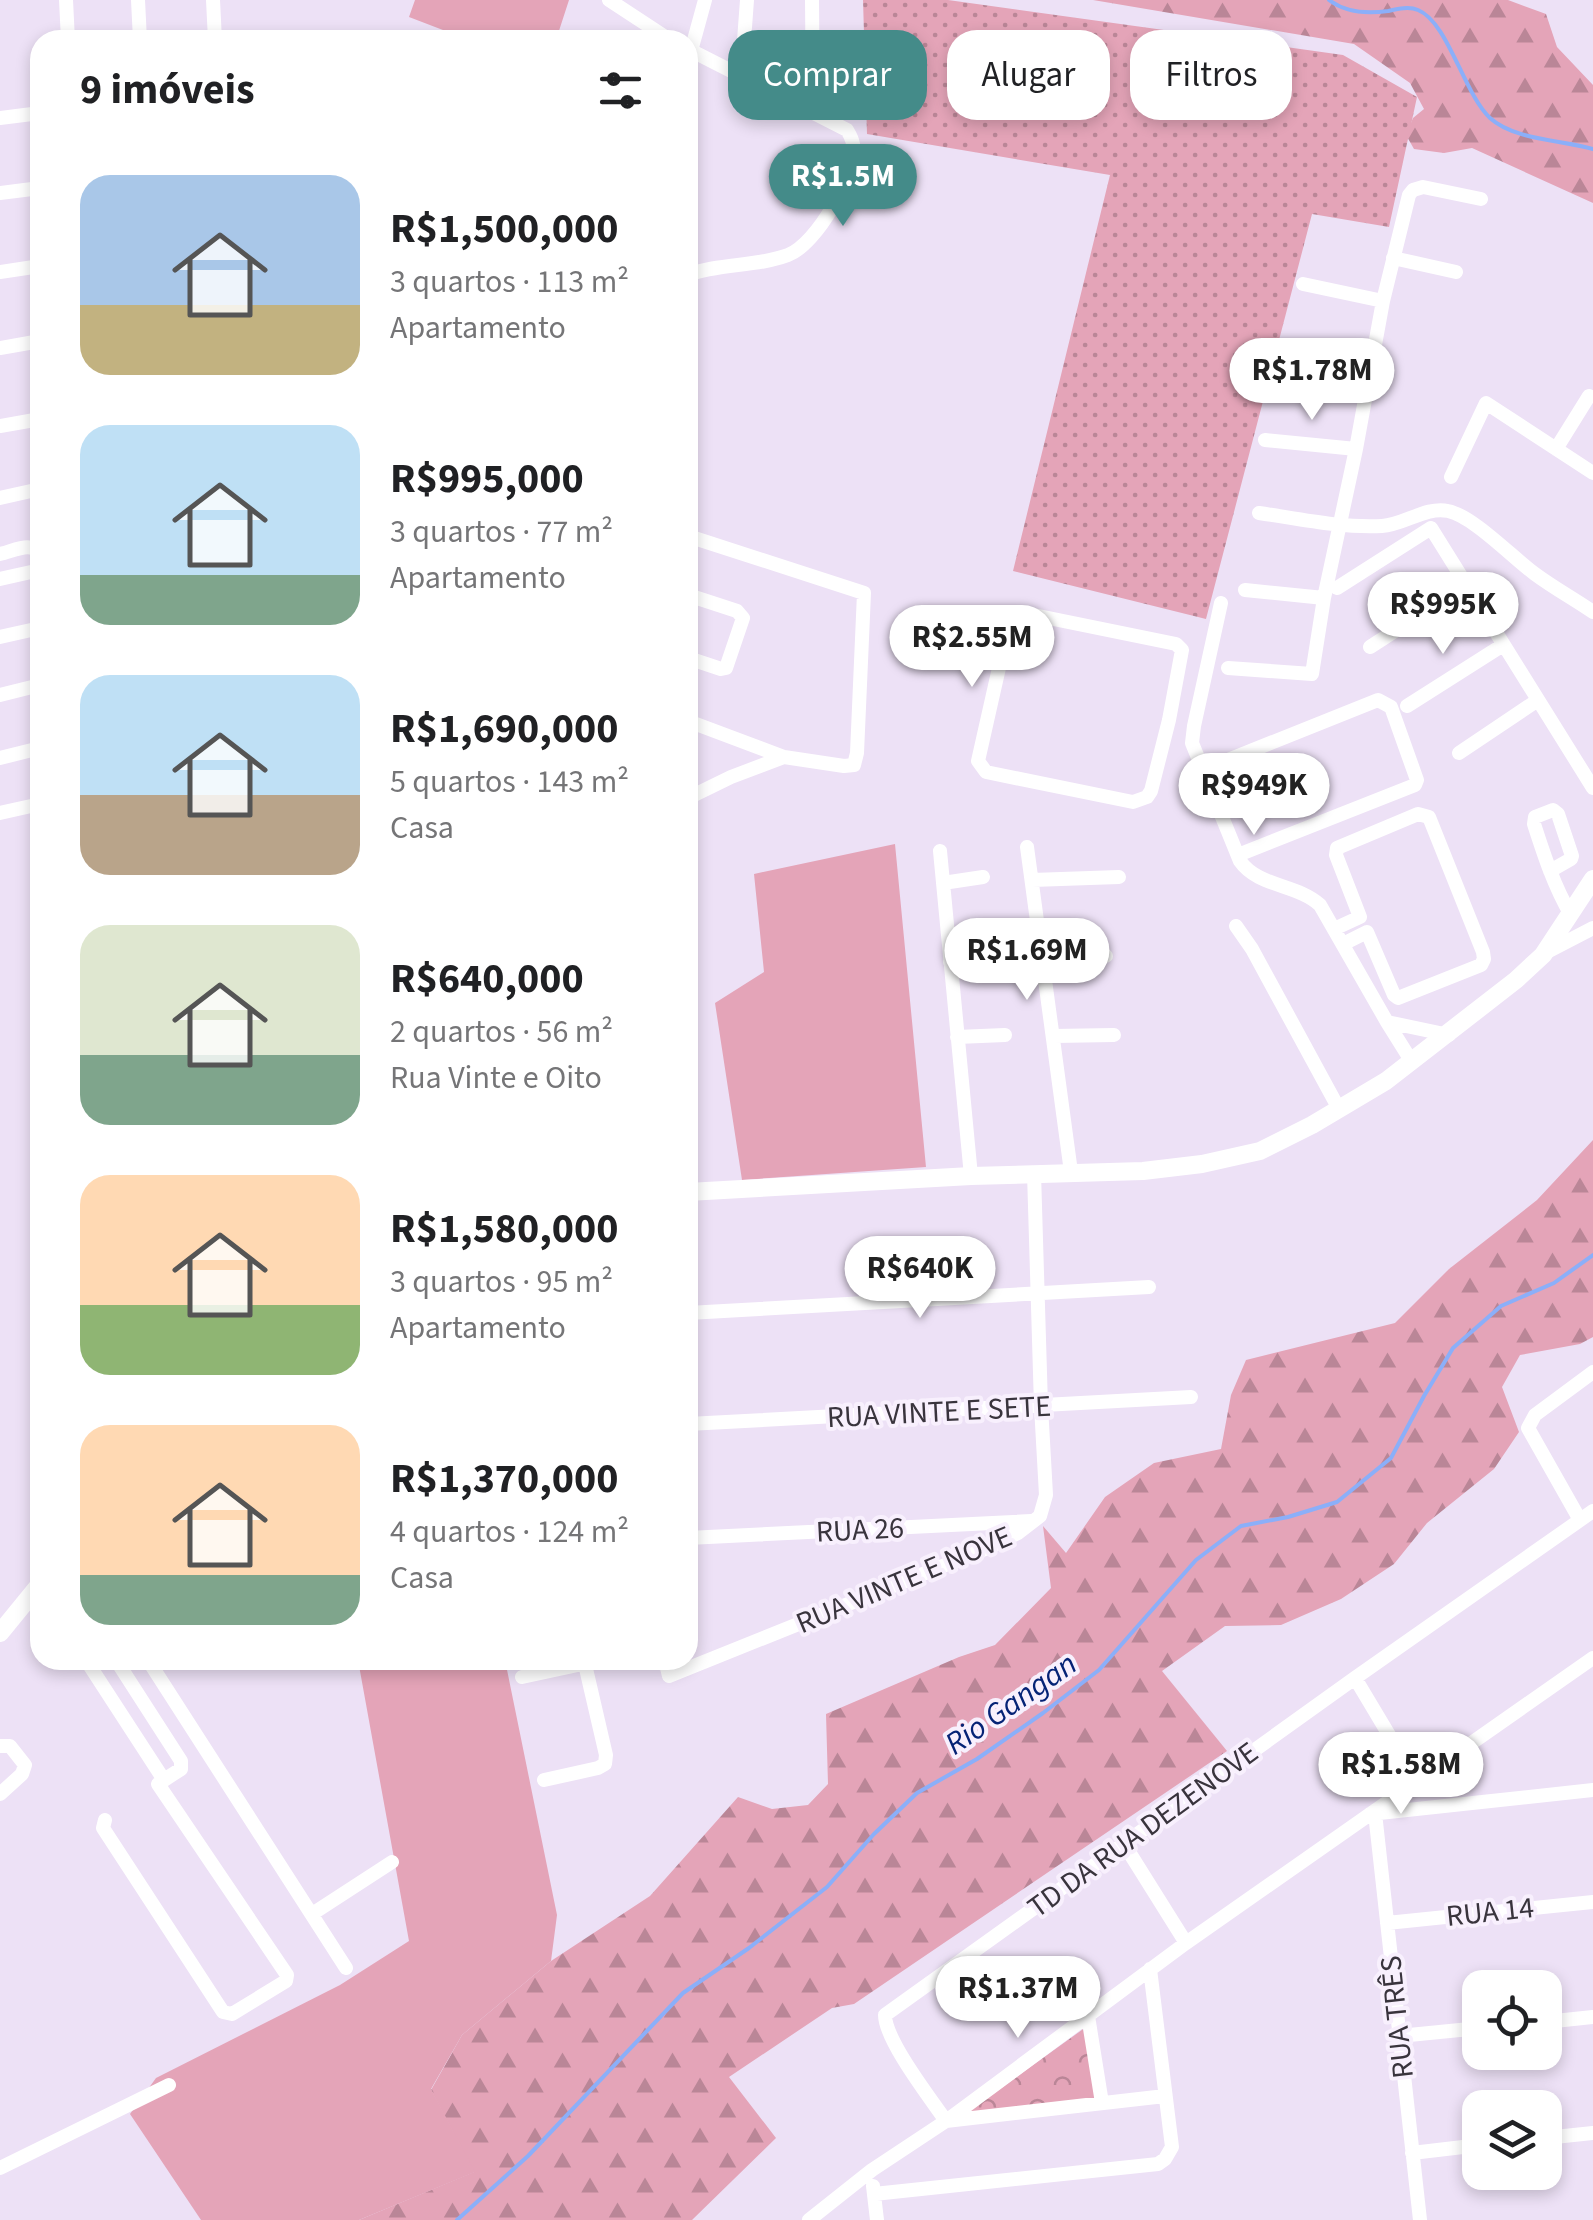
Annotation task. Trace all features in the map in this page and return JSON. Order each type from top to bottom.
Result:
[{"type":"main road","points":[[698,1191],[1175,1168],[1244,1156],[1274,1145],[1339,1109],[1449,1034],[1543,954],[1593,879]]},
{"type":"main road","points":[[0,1633],[30,1596]]},
{"type":"street","points":[[66,0],[68,30]]},
{"type":"street","points":[[138,0],[140,30]]},
{"type":"street","points":[[213,0],[214,30]]},
{"type":"street","points":[[609,0],[652,30]]},
{"type":"street","points":[[695,30],[705,0]]},
{"type":"street","points":[[745,30],[747,0]]},
{"type":"street","points":[[812,0],[812,30]]},
{"type":"street","points":[[698,55],[728,70]]},
{"type":"street","points":[[0,118],[30,114]]},
{"type":"street","points":[[698,273],[788,255],[812,236],[847,178],[853,146],[847,130],[827,120]]},
{"type":"street","points":[[1228,668],[1312,674],[1383,300],[1410,196],[1417,187],[1429,187],[1481,199]]},
{"type":"street","points":[[0,193],[30,189]]},
{"type":"street","points":[[1393,258],[1456,272]]},
{"type":"street","points":[[0,272],[30,268]]},
{"type":"street","points":[[1304,284],[1383,300]]},
{"type":"street","points":[[0,348],[30,343]]},
{"type":"street","points":[[1303,362],[1368,377]]},
{"type":"street","points":[[1556,449],[1588,396]]},
{"type":"street","points":[[1452,477],[1486,403],[1593,473]]},
{"type":"street","points":[[0,426],[30,421]]},
{"type":"street","points":[[1264,440],[1356,450]]},
{"type":"street","points":[[0,498],[30,491]]},
{"type":"street","points":[[1259,513],[1339,525],[1393,524],[1440,510],[1458,514],[1535,574],[1593,612]]},
{"type":"street","points":[[1337,588],[1431,528],[1593,788]]},
{"type":"street","points":[[698,539],[864,594],[854,765],[784,756],[698,725]]},
{"type":"street","points":[[0,554],[30,546]]},
{"type":"street","points":[[0,579],[30,572]]},
{"type":"street","points":[[1370,647],[1466,586]]},
{"type":"street","points":[[1245,590],[1324,598]]},
{"type":"street","points":[[698,598],[737,612],[742,618],[726,668],[698,661]]},
{"type":"street","points":[[1220,603],[1192,743],[1238,856],[1251,874],[1310,896],[1320,905],[1412,1062]]},
{"type":"street","points":[[1024,613],[1176,644],[1182,656],[1168,720],[1152,792],[1140,801],[986,772],[978,762],[1010,619],[1024,613]]},
{"type":"street","points":[[0,638],[30,630]]},
{"type":"street","points":[[1407,706],[1503,645]]},
{"type":"street","points":[[0,695],[30,688]]},
{"type":"street","points":[[1223,762],[1374,700],[1391,707],[1418,780],[1414,785],[1238,856]]},
{"type":"street","points":[[1460,753],[1538,700]]},
{"type":"street","points":[[1168,720],[1194,726]]},
{"type":"street","points":[[0,758],[30,750]]},
{"type":"street","points":[[698,793],[784,756]]},
{"type":"street","points":[[0,813],[30,806]]},
{"type":"street","points":[[1418,814],[1427,815],[1483,952],[1483,962],[1398,998],[1367,932],[1336,850],[1418,814]]},
{"type":"street","points":[[1028,846],[1071,1172]]},
{"type":"street","points":[[940,852],[971,1176]]},
{"type":"street","points":[[1550,871],[1570,915]]},
{"type":"street","points":[[943,883],[983,876]]},
{"type":"street","points":[[1032,880],[1119,877]]},
{"type":"street","points":[[1334,929],[1360,917]]},
{"type":"street","points":[[1236,926],[1339,1109]]},
{"type":"street","points":[[1543,954],[1593,928]]},
{"type":"street","points":[[1343,944],[1367,932]]},
{"type":"street","points":[[1042,957],[1106,956]]},
{"type":"street","points":[[950,962],[994,958]]},
{"type":"street","points":[[1387,1022],[1449,1034]]},
{"type":"street","points":[[957,1038],[1004,1035]]},
{"type":"street","points":[[1054,1036],[1114,1035]]},
{"type":"street","name":"RUA VINTE E NOVE","points":[[698,1664],[990,1547],[1040,1516],[1046,1495],[1034,1174]]},
{"type":"street","points":[[698,1312],[1150,1286]]},
{"type":"street","points":[[1587,1516],[1528,1428],[1535,1415],[1593,1372]]},
{"type":"street","name":"RUA VINTE E SETE","points":[[698,1423],[1191,1397]]},
{"type":"street","name":"TD DA RUA DEZENOVE","points":[[946,2121],[899,2049],[885,2015],[1587,1516]]},
{"type":"street","name":"RUA 26","points":[[698,1538],[1033,1521]]},
{"type":"street","points":[[808,2220],[1186,1943],[1593,1658]]},
{"type":"street","points":[[92,1670],[164,1780],[181,1769],[181,1762],[122,1670]]},
{"type":"street","points":[[154,1670],[346,1968]]},
{"type":"street","points":[[522,1678],[553,1670]]},
{"type":"street","points":[[544,1780],[604,1764],[606,1755],[586,1670]]},
{"type":"street","points":[[1355,1678],[1416,1780]]},
{"type":"street","points":[[0,1746],[10,1746],[25,1765],[22,1774],[0,1794]]},
{"type":"street","points":[[105,1820],[103,1828],[223,2012],[232,2014],[286,1981],[287,1976],[158,1784]]},
{"type":"street","points":[[1372,1813],[1593,1790]]},
{"type":"street","name":"RUA TRÊS","points":[[1372,1813],[1420,2220]]},
{"type":"street","points":[[1124,1844],[1186,1943]]},
{"type":"street","points":[[312,1914],[392,1862]]},
{"type":"street","name":"RUA 14","points":[[1387,1923],[1593,1902]]},
{"type":"street","points":[[874,2194],[1158,2164],[1165,2159],[1172,2147],[1150,1969]]},
{"type":"street","points":[[1088,2016],[1102,2103]]},
{"type":"street","points":[[1562,2020],[1593,2017]]},
{"type":"street","points":[[1399,2036],[1462,2030]]},
{"type":"street","points":[[0,2168],[170,2085]]},
{"type":"street","points":[[946,2121],[1165,2096]]},
{"type":"street","points":[[1562,2136],[1593,2132]]},
{"type":"street","points":[[1412,2152],[1462,2147]]},
{"type":"street","points":[[872,2170],[877,2220]]},
{"type":"green space","points":[[415,0],[569,0],[559,30],[443,30],[409,17]]},
{"type":"green space","points":[[863,0],[948,0],[1163,30],[1130,30],[1130,120],[1292,120],[1292,48],[1343,55],[1417,97],[1389,227],[1312,214],[1206,619],[1013,571],[1110,175],[867,134],[867,120],[927,120],[927,30],[864,30]]},
{"type":"green space","points":[[1093,0],[1508,0],[1546,14],[1557,47],[1593,85],[1593,203],[1472,148],[1444,153],[1414,149],[1406,135],[1413,118],[1424,109],[1410,83],[1354,44],[1292,34],[1292,30],[1271,30]]},
{"type":"green space","points":[[895,844],[926,1167],[742,1180],[715,1003],[764,972],[754,874]]},
{"type":"green space","points":[[1593,1140],[1593,1337],[1580,1344],[1520,1355],[1502,1387],[1519,1432],[1494,1469],[1427,1523],[1394,1564],[1341,1599],[1281,1625],[1225,1626],[1162,1671],[1227,1751],[854,2004],[832,2008],[729,2077],[776,2138],[692,2220],[359,2220],[474,2172],[431,2090],[462,2035],[551,1961],[650,1896],[738,1797],[772,1809],[808,1805],[828,1784],[826,1714],[995,1645],[1051,1588],[1043,1526],[1066,1553],[1105,1497],[1154,1463],[1221,1449],[1231,1395],[1246,1360],[1395,1323],[1449,1269],[1537,1200]]},
{"type":"green space","points":[[360,1670],[507,1670],[557,1915],[551,1961],[462,2035],[431,2089],[475,2172],[359,2220],[201,2220],[130,2114],[156,2078],[340,1985],[409,1941]]},
{"type":"green space","points":[[1086,2027],[1097,2100],[965,2114]]},
{"type":"waterway","points":[[1329,0],[1357,12],[1418,10],[1438,29],[1490,118],[1525,135],[1593,149]]},
{"type":"waterway","name":"Rio Gangan","points":[[457,2220],[528,2156],[683,1993],[827,1887],[917,1793],[977,1759],[1099,1670],[1196,1560],[1241,1526],[1337,1502],[1391,1458],[1453,1348],[1501,1306],[1554,1283],[1593,1255]]}]
